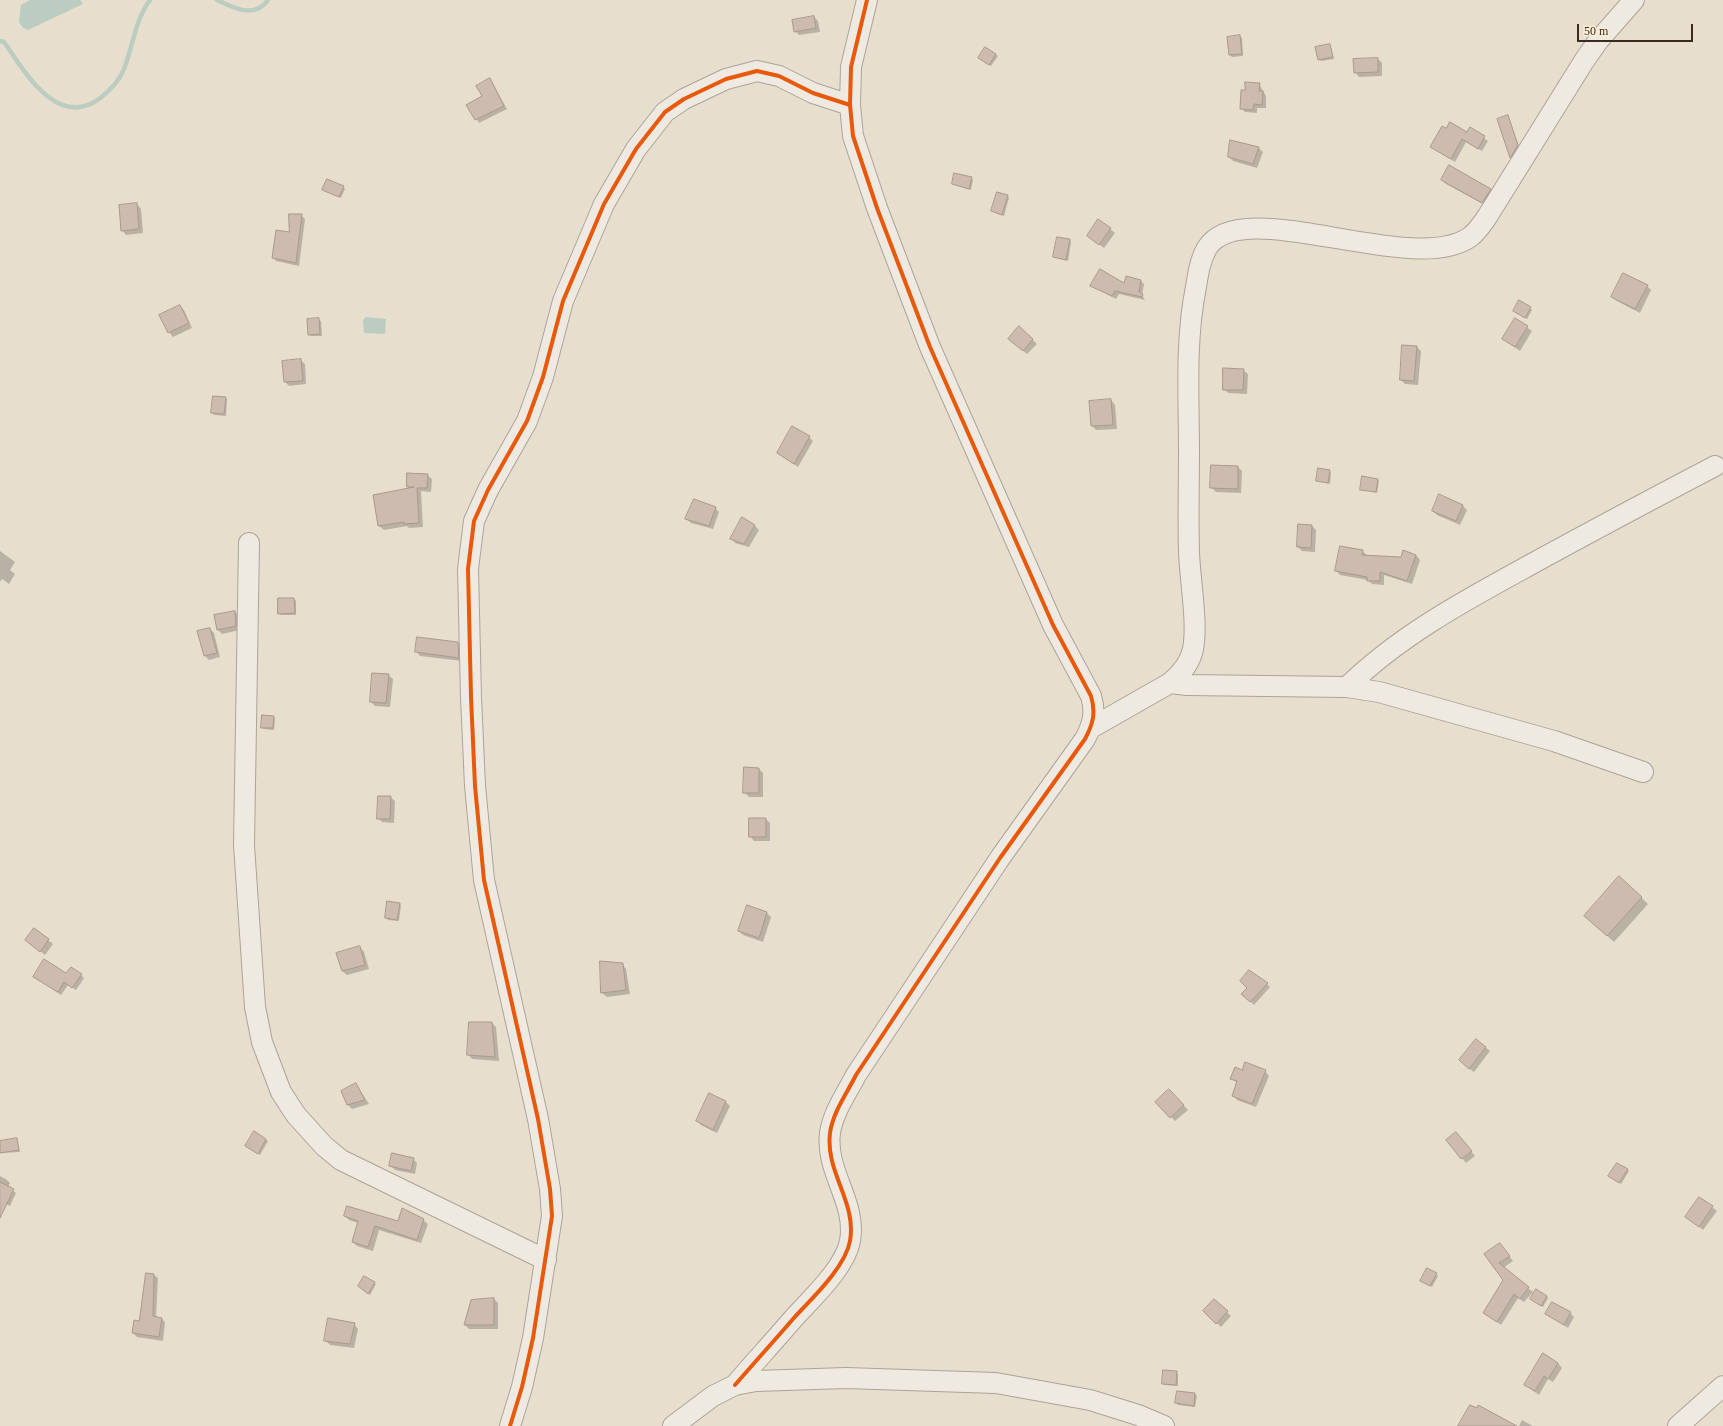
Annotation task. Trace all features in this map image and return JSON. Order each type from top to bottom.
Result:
[{"type":"street","points":[[867,0],[851,67],[850,105],[853,136],[930,347],[1053,625],[1091,696],[1094,707],[1091,728]]},
{"type":"street","points":[[735,1385],[812,1298],[840,1264],[847,1252],[852,1228],[851,1221],[845,1199],[833,1170],[829,1148],[830,1137],[838,1108],[856,1075],[1000,858],[1091,728],[1170,683],[1181,674],[1186,666],[1193,649],[1189,552],[1189,335],[1199,271],[1208,247],[1227,232],[1252,228],[1294,232],[1420,249],[1446,247],[1459,243],[1471,236],[1487,217],[1584,61],[1598,41],[1634,0]]},
{"type":"street","points":[[510,1426],[522,1387],[533,1338],[552,1216],[550,1189],[518,1028],[484,880],[477,810],[471,697],[468,569],[474,521],[488,490],[528,421],[543,377],[563,301],[604,204],[636,149],[665,112],[684,99],[726,80],[747,72],[757,71],[779,76],[813,93],[850,105]]},
{"type":"street","points":[[1347,687],[1364,670],[1397,643],[1485,590],[1715,466]]},
{"type":"street","points":[[249,543],[244,845],[255,1007],[262,1042],[281,1092],[296,1115],[324,1146],[341,1160],[546,1260]]},
{"type":"street","points":[[1170,683],[1187,685],[1347,687],[1379,692],[1554,741],[1642,772]]},
{"type":"street","points":[[673,1426],[713,1396],[735,1385],[756,1381],[846,1378],[996,1383],[1090,1400],[1138,1415],[1164,1426]]},
{"type":"street","points":[[1678,1426],[1723,1386]]},
{"type":"shaded area","points":[[30,0],[80,0],[83,4],[28,30],[23,28],[19,22],[21,5]]},
{"type":"shaded area","points":[[366,317],[386,319],[385,334],[364,333],[363,320]]},
{"type":"building","points":[[814,16],[816,28],[794,32],[792,20]]},
{"type":"building","points":[[1240,35],[1242,54],[1229,55],[1227,37]]},
{"type":"building","points":[[1330,44],[1333,57],[1318,60],[1315,47]]},
{"type":"building","points":[[985,47],[996,54],[989,65],[978,58]]},
{"type":"building","points":[[1378,58],[1378,72],[1354,73],[1353,59]]},
{"type":"building","points":[[490,78],[504,106],[475,120],[466,105],[482,96],[476,86]]},
{"type":"building","points":[[1245,82],[1260,83],[1259,91],[1263,91],[1262,105],[1254,104],[1253,110],[1240,109],[1241,90],[1245,90]]},
{"type":"building","points":[[1508,115],[1518,145],[1510,158],[1497,119]]},
{"type":"building","points":[[1450,122],[1467,132],[1470,127],[1485,136],[1478,149],[1462,139],[1451,159],[1430,147],[1442,126],[1446,128]]},
{"type":"building","points":[[1230,140],[1259,147],[1253,164],[1228,157]]},
{"type":"building","points":[[1449,165],[1491,189],[1482,203],[1441,180]]},
{"type":"building","points":[[954,173],[972,177],[969,189],[952,184]]},
{"type":"building","points":[[327,179],[344,186],[339,197],[322,190]]},
{"type":"building","points":[[997,192],[1008,195],[1002,215],[991,211]]},
{"type":"building","points":[[137,203],[139,229],[121,231],[119,205]]},
{"type":"building","points":[[289,214],[302,214],[296,263],[272,258],[276,230],[289,232]]},
{"type":"building","points":[[1098,219],[1111,228],[1099,245],[1087,236]]},
{"type":"building","points":[[1057,237],[1070,239],[1066,260],[1053,257]]},
{"type":"building","points":[[1100,269],[1124,283],[1126,276],[1141,280],[1139,292],[1143,294],[1142,297],[1115,291],[1112,296],[1090,286]]},
{"type":"building","points":[[1623,273],[1648,285],[1635,309],[1611,297]]},
{"type":"building","points":[[1519,300],[1531,307],[1525,318],[1513,311]]},
{"type":"building","points":[[180,305],[189,323],[168,333],[159,315]]},
{"type":"building","points":[[319,318],[320,334],[308,335],[307,319]]},
{"type":"building","points":[[1515,318],[1528,326],[1515,347],[1502,339]]},
{"type":"building","points":[[1019,326],[1033,339],[1023,351],[1008,339]]},
{"type":"building","points":[[1402,345],[1417,346],[1414,381],[1400,380]]},
{"type":"building","points":[[301,359],[303,381],[284,382],[282,361]]},
{"type":"building","points":[[1223,368],[1244,369],[1243,390],[1223,390]]},
{"type":"building","points":[[213,396],[226,397],[224,414],[211,413]]},
{"type":"building","points":[[1111,399],[1113,425],[1091,426],[1089,401]]},
{"type":"building","points":[[792,426],[810,436],[794,464],[777,453]]},
{"type":"building","points":[[1211,465],[1238,466],[1238,489],[1210,488]]},
{"type":"building","points":[[1318,468],[1330,470],[1328,483],[1316,481]]},
{"type":"building","points":[[407,473],[428,474],[427,488],[417,488],[419,523],[404,524],[404,522],[378,526],[373,495],[414,487],[407,487]]},
{"type":"building","points":[[1362,476],[1378,479],[1376,492],[1360,490]]},
{"type":"building","points":[[1439,494],[1463,505],[1456,521],[1432,511]]},
{"type":"building","points":[[694,499],[716,507],[709,526],[685,519]]},
{"type":"building","points":[[742,517],[755,525],[744,544],[730,539]]},
{"type":"building","points":[[1298,524],[1312,525],[1311,548],[1297,547]]},
{"type":"building","points":[[1340,546],[1363,550],[1362,555],[1401,557],[1403,550],[1416,555],[1407,581],[1380,572],[1380,581],[1367,581],[1367,577],[1335,571]]},
{"type":"building","points":[[278,598],[294,598],[295,613],[278,614]]},
{"type":"building","points":[[235,611],[236,626],[217,630],[214,615]]},
{"type":"building","points":[[210,628],[217,653],[204,656],[197,631]]},
{"type":"building","points":[[417,637],[458,642],[459,658],[415,652]]},
{"type":"building","points":[[372,673],[389,674],[386,703],[370,702]]},
{"type":"building","points":[[262,715],[274,716],[273,728],[261,728]]},
{"type":"building","points":[[744,767],[759,768],[759,793],[743,793]]},
{"type":"building","points":[[378,796],[391,796],[390,819],[377,819]]},
{"type":"building","points":[[749,818],[766,818],[766,837],[749,837]]},
{"type":"building","points":[[1619,876],[1642,897],[1607,936],[1584,916]]},
{"type":"building","points":[[387,901],[400,903],[397,920],[385,918]]},
{"type":"building","points":[[747,905],[767,912],[759,938],[738,931]]},
{"type":"building","points":[[34,928],[49,939],[40,952],[25,940]]},
{"type":"building","points":[[360,946],[365,965],[342,971],[336,953]]},
{"type":"building","points":[[44,959],[66,973],[71,967],[82,974],[72,988],[64,982],[58,992],[33,977]]},
{"type":"building","points":[[600,961],[623,963],[626,990],[601,993]]},
{"type":"building","points":[[1249,970],[1268,983],[1250,1002],[1241,994],[1247,988],[1240,981]]},
{"type":"building","points":[[469,1022],[492,1022],[495,1057],[467,1055]]},
{"type":"building","points":[[1476,1039],[1486,1047],[1469,1069],[1459,1060]]},
{"type":"building","points":[[1245,1062],[1266,1070],[1252,1104],[1232,1096],[1237,1081],[1230,1079],[1235,1067],[1242,1070]]},
{"type":"building","points":[[356,1083],[365,1100],[347,1105],[341,1091]]},
{"type":"building","points":[[1169,1089],[1184,1105],[1170,1118],[1155,1102]]},
{"type":"building","points":[[709,1093],[726,1101],[713,1130],[696,1121]]},
{"type":"building","points":[[254,1131],[266,1139],[258,1154],[245,1146]]},
{"type":"building","points":[[1456,1132],[1472,1151],[1461,1159],[1446,1140]]},
{"type":"building","points":[[17,1138],[19,1150],[0,1153],[0,1141]]},
{"type":"building","points":[[392,1153],[414,1158],[411,1171],[389,1166]]},
{"type":"building","points":[[1617,1163],[1628,1169],[1619,1183],[1608,1176]]},
{"type":"building","points":[[0,1182],[14,1189],[0,1218]]},
{"type":"building","points":[[1699,1197],[1713,1206],[1699,1227],[1685,1217]]},
{"type":"building","points":[[347,1206],[398,1221],[402,1208],[424,1219],[417,1240],[375,1226],[368,1247],[352,1242],[358,1221],[344,1216]]},
{"type":"building","points":[[1500,1243],[1510,1256],[1499,1263],[1529,1287],[1520,1299],[1514,1294],[1497,1322],[1483,1313],[1503,1280],[1484,1254]]},
{"type":"building","points":[[1427,1268],[1437,1273],[1430,1286],[1420,1281]]},
{"type":"building","points":[[146,1273],[154,1274],[153,1316],[162,1318],[159,1337],[132,1333],[134,1320],[139,1321]]},
{"type":"building","points":[[364,1276],[375,1282],[368,1294],[358,1286]]},
{"type":"building","points":[[1536,1289],[1547,1296],[1541,1306],[1530,1299]]},
{"type":"building","points":[[494,1298],[494,1325],[464,1325],[471,1300]]},
{"type":"building","points":[[1214,1299],[1228,1311],[1216,1324],[1203,1311]]},
{"type":"building","points":[[1552,1302],[1571,1312],[1564,1325],[1545,1314]]},
{"type":"building","points":[[328,1318],[355,1323],[350,1344],[324,1341]]},
{"type":"building","points":[[1543,1353],[1558,1363],[1548,1379],[1544,1376],[1535,1391],[1524,1385]]},
{"type":"building","points":[[1163,1370],[1177,1371],[1176,1385],[1162,1384]]},
{"type":"building","points":[[1177,1391],[1195,1393],[1194,1406],[1175,1403]]},
{"type":"building","points":[[1470,1405],[1477,1408],[1478,1405],[1517,1426],[1458,1426]]},
{"type":"waterway","points":[[0,41],[4,42],[21,67],[43,93],[56,102],[69,107],[84,106],[99,99],[120,77],[141,16],[150,0]]},
{"type":"waterway","points":[[217,0],[237,9],[244,10],[257,9],[263,6],[268,0]]},
{"type":"cycle path","points":[[735,1385],[818,1293],[842,1262],[847,1251],[850,1241],[851,1227],[849,1213],[832,1161],[830,1133],[834,1118],[856,1075],[1000,858],[1085,739],[1093,718],[1093,702],[1091,696],[1053,625],[930,347],[877,208],[853,136],[850,105],[851,67],[867,0]]},
{"type":"cycle path","points":[[510,1426],[522,1387],[533,1338],[552,1216],[550,1189],[538,1119],[484,880],[475,786],[471,697],[468,569],[474,521],[488,490],[527,421],[543,377],[563,301],[604,204],[636,149],[665,112],[684,99],[726,79],[757,71],[779,76],[813,93],[850,105]]}]
